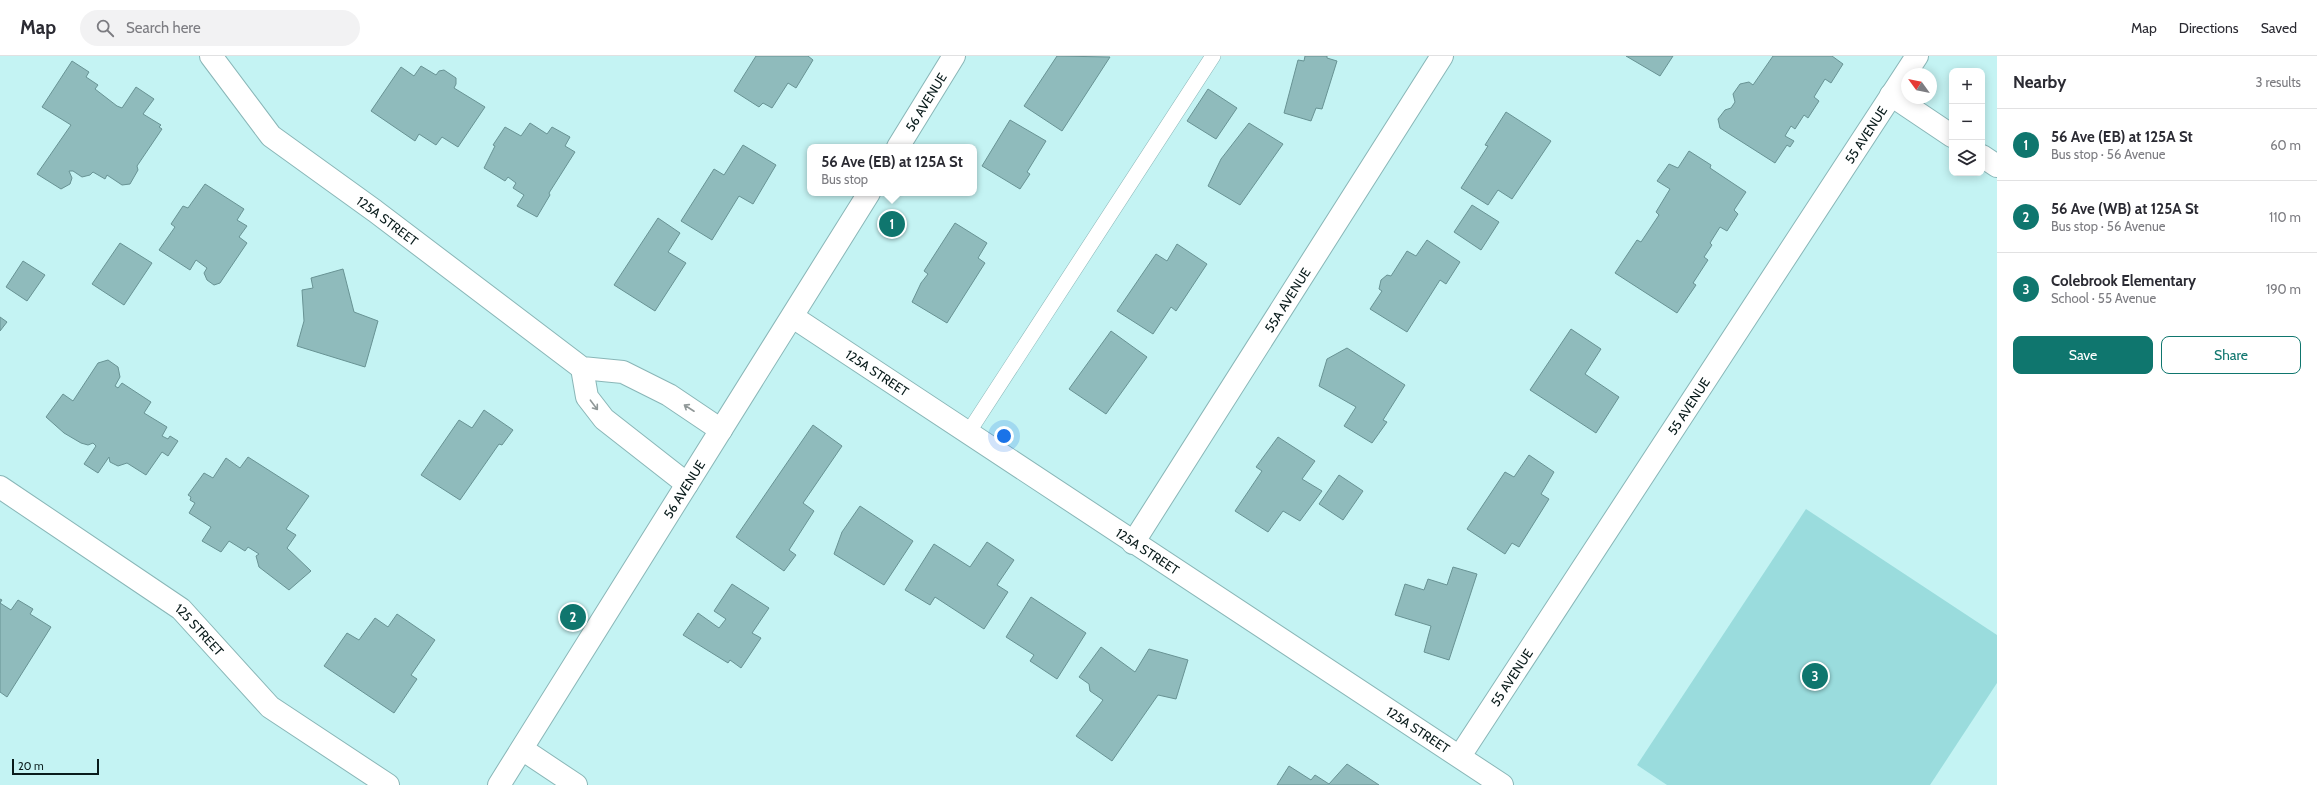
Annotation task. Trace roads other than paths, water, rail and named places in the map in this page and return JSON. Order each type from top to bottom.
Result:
[{"type":"street","name":"125A STREET","points":[[212,56],[271,136],[382,216],[582,368]]},
{"type":"street","name":"56 AVENUE","points":[[900,144],[954,56]]},
{"type":"street","name":"55A AVENUE","points":[[1133,543],[1442,56]]},
{"type":"street","name":"55 AVENUE","points":[[1460,756],[1917,56]]},
{"type":"street","points":[[1891,95],[1949,134]]},
{"type":"street","points":[[1985,158],[1997,166]]},
{"type":"street","name":"56 AVENUE","points":[[499,785],[793,317],[867,196]]},
{"type":"street","name":"125A STREET","points":[[793,317],[1133,543],[1460,756],[1502,785]]},
{"type":"street","points":[[687,484],[604,419],[587,397],[582,368],[623,372],[670,395],[721,430]]},
{"type":"street","name":"125 STREET","points":[[0,487],[181,608],[270,707],[388,785]]},
{"type":"street","points":[[522,749],[576,785]]},
{"type":"lane","points":[[968,433],[1213,56]]},
{"type":"place","name":"56 Ave (EB) at 125A St","points":[[892,224]]},
{"type":"place","name":"56 Ave (WB) at 125A St","points":[[573,617]]},
{"type":"place","name":"Colebrook Elementary","points":[[1815,676]]}]
